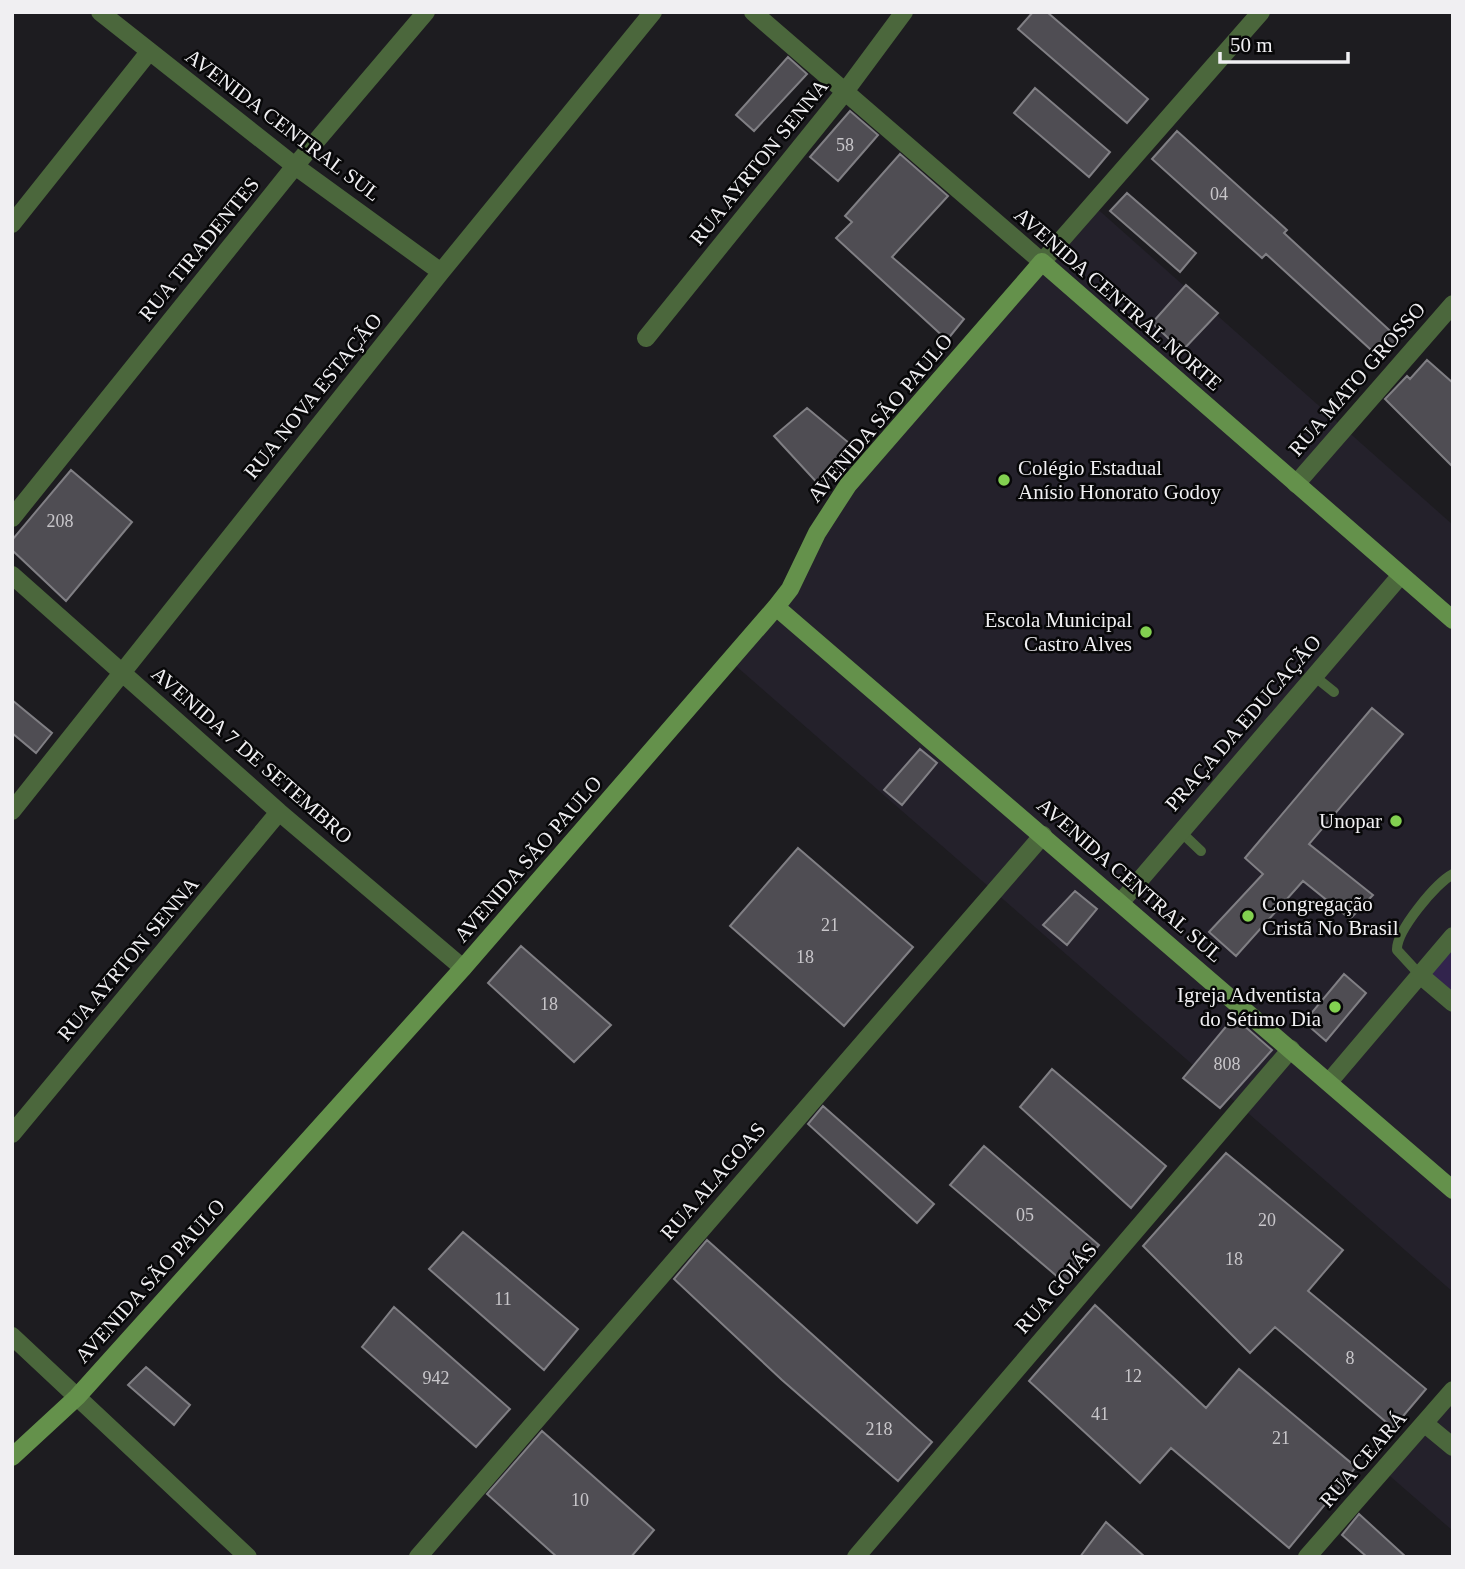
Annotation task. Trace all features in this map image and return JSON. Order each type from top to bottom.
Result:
[{"type":"main road","name":"AVENIDA CENTRAL NORTE","points":[[1045,261],[1453,620]]},
{"type":"main road","name":"AVENIDA SÃO PAULO","points":[[12,1457],[82,1402],[776,607],[790,589],[817,533],[848,485],[1045,261]]},
{"type":"main road","name":"AVENIDA CENTRAL SUL","points":[[776,607],[1453,1189]]},
{"type":"street","name":"AVENIDA CENTRAL SUL","points":[[100,12],[295,166],[441,272]]},
{"type":"street","name":"RUA TIRADENTES","points":[[12,518],[295,166],[426,12]]},
{"type":"street","name":"RUA NOVA ESTAÇÃO","points":[[12,811],[441,272],[653,12]]},
{"type":"street","name":"AVENIDA CENTRAL NORTE","points":[[753,12],[847,89],[1045,261]]},
{"type":"street","points":[[768,12],[847,89]]},
{"type":"street","name":"RUA AYRTON SENNA","points":[[646,338],[847,89],[904,12]]},
{"type":"street","points":[[1045,261],[1261,12]]},
{"type":"street","points":[[1045,261],[1271,12]]},
{"type":"street","points":[[12,224],[149,52]]},
{"type":"street","name":"RUA MATO GROSSO","points":[[1296,484],[1453,303]]},
{"type":"street","name":"AVENIDA 7 DE SETEMBRO","points":[[12,575],[279,812],[463,968]]},
{"type":"street","name":"PRAÇA DA EDUCAÇÃO","points":[[1121,902],[1401,575]]},
{"type":"street","name":"RUA AYRTON SENNA","points":[[12,1135],[279,812]]},
{"type":"street","name":"RUA ALAGOAS","points":[[418,1557],[1043,835]]},
{"type":"street","points":[[1329,1082],[1453,936]]},
{"type":"street","points":[[1420,975],[1453,1003]]},
{"type":"street","name":"RUA GOIÁS","points":[[856,1557],[1291,1049]]},
{"type":"street","points":[[12,1336],[248,1557]]},
{"type":"street","name":"RUA CEARÁ","points":[[1307,1557],[1453,1390]]},
{"type":"street","points":[[1424,1423],[1453,1447]]},
{"type":"lane","points":[[1314,676],[1334,692]]},
{"type":"lane","points":[[1181,832],[1201,851]]},
{"type":"lane","points":[[1420,975],[1397,950],[1396,944],[1400,933],[1416,912],[1440,883],[1453,874]]},
{"type":"shaded area","points":[[1093,205],[1453,525],[1453,1292],[736,666],[848,485]]},
{"type":"shaded area","points":[[1453,936],[1453,1003],[1420,975]]},
{"type":"shaded area","points":[[1453,1390],[1453,1531],[1383,1470]]},
{"type":"building","points":[[1033,12],[1047,12],[1148,99],[1127,123],[1018,29]]},
{"type":"building","points":[[788,57],[807,74],[754,131],[736,115]]},
{"type":"building","points":[[1035,88],[1110,152],[1089,177],[1014,113]]},
{"type":"building","points":[[850,111],[878,135],[838,181],[810,157]]},
{"type":"building","points":[[1177,131],[1287,230],[1284,233],[1399,339],[1381,359],[1266,254],[1262,258],[1152,159]]},
{"type":"building","points":[[900,154],[948,196],[892,257],[964,319],[947,340],[836,238],[852,222],[845,216]]},
{"type":"building","points":[[1127,193],[1196,253],[1180,272],[1110,211]]},
{"type":"building","points":[[1186,285],[1218,313],[1182,351],[1152,323]]},
{"type":"building","points":[[1427,360],[1453,383],[1453,467],[1385,399],[1407,376],[1410,379]]},
{"type":"building","points":[[807,408],[855,448],[821,487],[774,436]]},
{"type":"building","points":[[71,470],[132,522],[66,601],[12,550],[12,540]]},
{"type":"building","points":[[12,700],[52,733],[36,753],[12,733]]},
{"type":"building","points":[[1372,708],[1403,734],[1309,844],[1373,895],[1350,919],[1303,881],[1236,956],[1209,932],[1263,874],[1245,858]]},
{"type":"building","points":[[920,749],[937,763],[902,805],[884,790]]},
{"type":"building","points":[[798,848],[913,947],[844,1026],[730,926]]},
{"type":"building","points":[[1075,891],[1097,909],[1067,945],[1043,925]]},
{"type":"building","points":[[521,946],[611,1025],[574,1062],[488,983]]},
{"type":"building","name":"Igreja Adventista do Sétimo Dia","points":[[1344,974],[1366,993],[1326,1041],[1304,1022]]},
{"type":"building","points":[[1234,1017],[1272,1050],[1220,1108],[1183,1078]]},
{"type":"building","points":[[1052,1069],[1166,1166],[1131,1208],[1020,1107]]},
{"type":"building","points":[[823,1106],[934,1204],[917,1223],[808,1124]]},
{"type":"building","points":[[984,1146],[1099,1245],[1066,1284],[950,1185]]},
{"type":"building","points":[[1226,1153],[1343,1250],[1308,1291],[1426,1389],[1393,1428],[1275,1327],[1250,1353],[1143,1246]]},
{"type":"building","points":[[463,1232],[578,1329],[544,1370],[429,1269]]},
{"type":"building","points":[[707,1240],[932,1442],[898,1481],[782,1380],[674,1279]]},
{"type":"building","points":[[1095,1305],[1206,1408],[1239,1369],[1356,1467],[1289,1548],[1171,1448],[1140,1483],[1029,1381]]},
{"type":"building","points":[[394,1307],[510,1409],[476,1447],[362,1347]]},
{"type":"building","points":[[146,1367],[190,1405],[174,1425],[128,1385]]},
{"type":"building","points":[[542,1431],[654,1530],[631,1557],[557,1557],[487,1494]]},
{"type":"building","points":[[1359,1514],[1406,1557],[1367,1557],[1342,1535]]},
{"type":"building","points":[[1106,1522],[1145,1557],[1080,1557]]},
{"type":"place","name":"Colégio Estadual Anísio Honorato Godoy","points":[[1004,480]]},
{"type":"place","name":"Escola Municipal Castro Alves","points":[[1146,632]]},
{"type":"place","name":"Unopar","points":[[1396,821]]},
{"type":"place","name":"Congregação Cristã No Brasil","points":[[1248,916]]},
{"type":"place","name":"Igreja Adventista do Sétimo Dia","points":[[1335,1007]]}]
